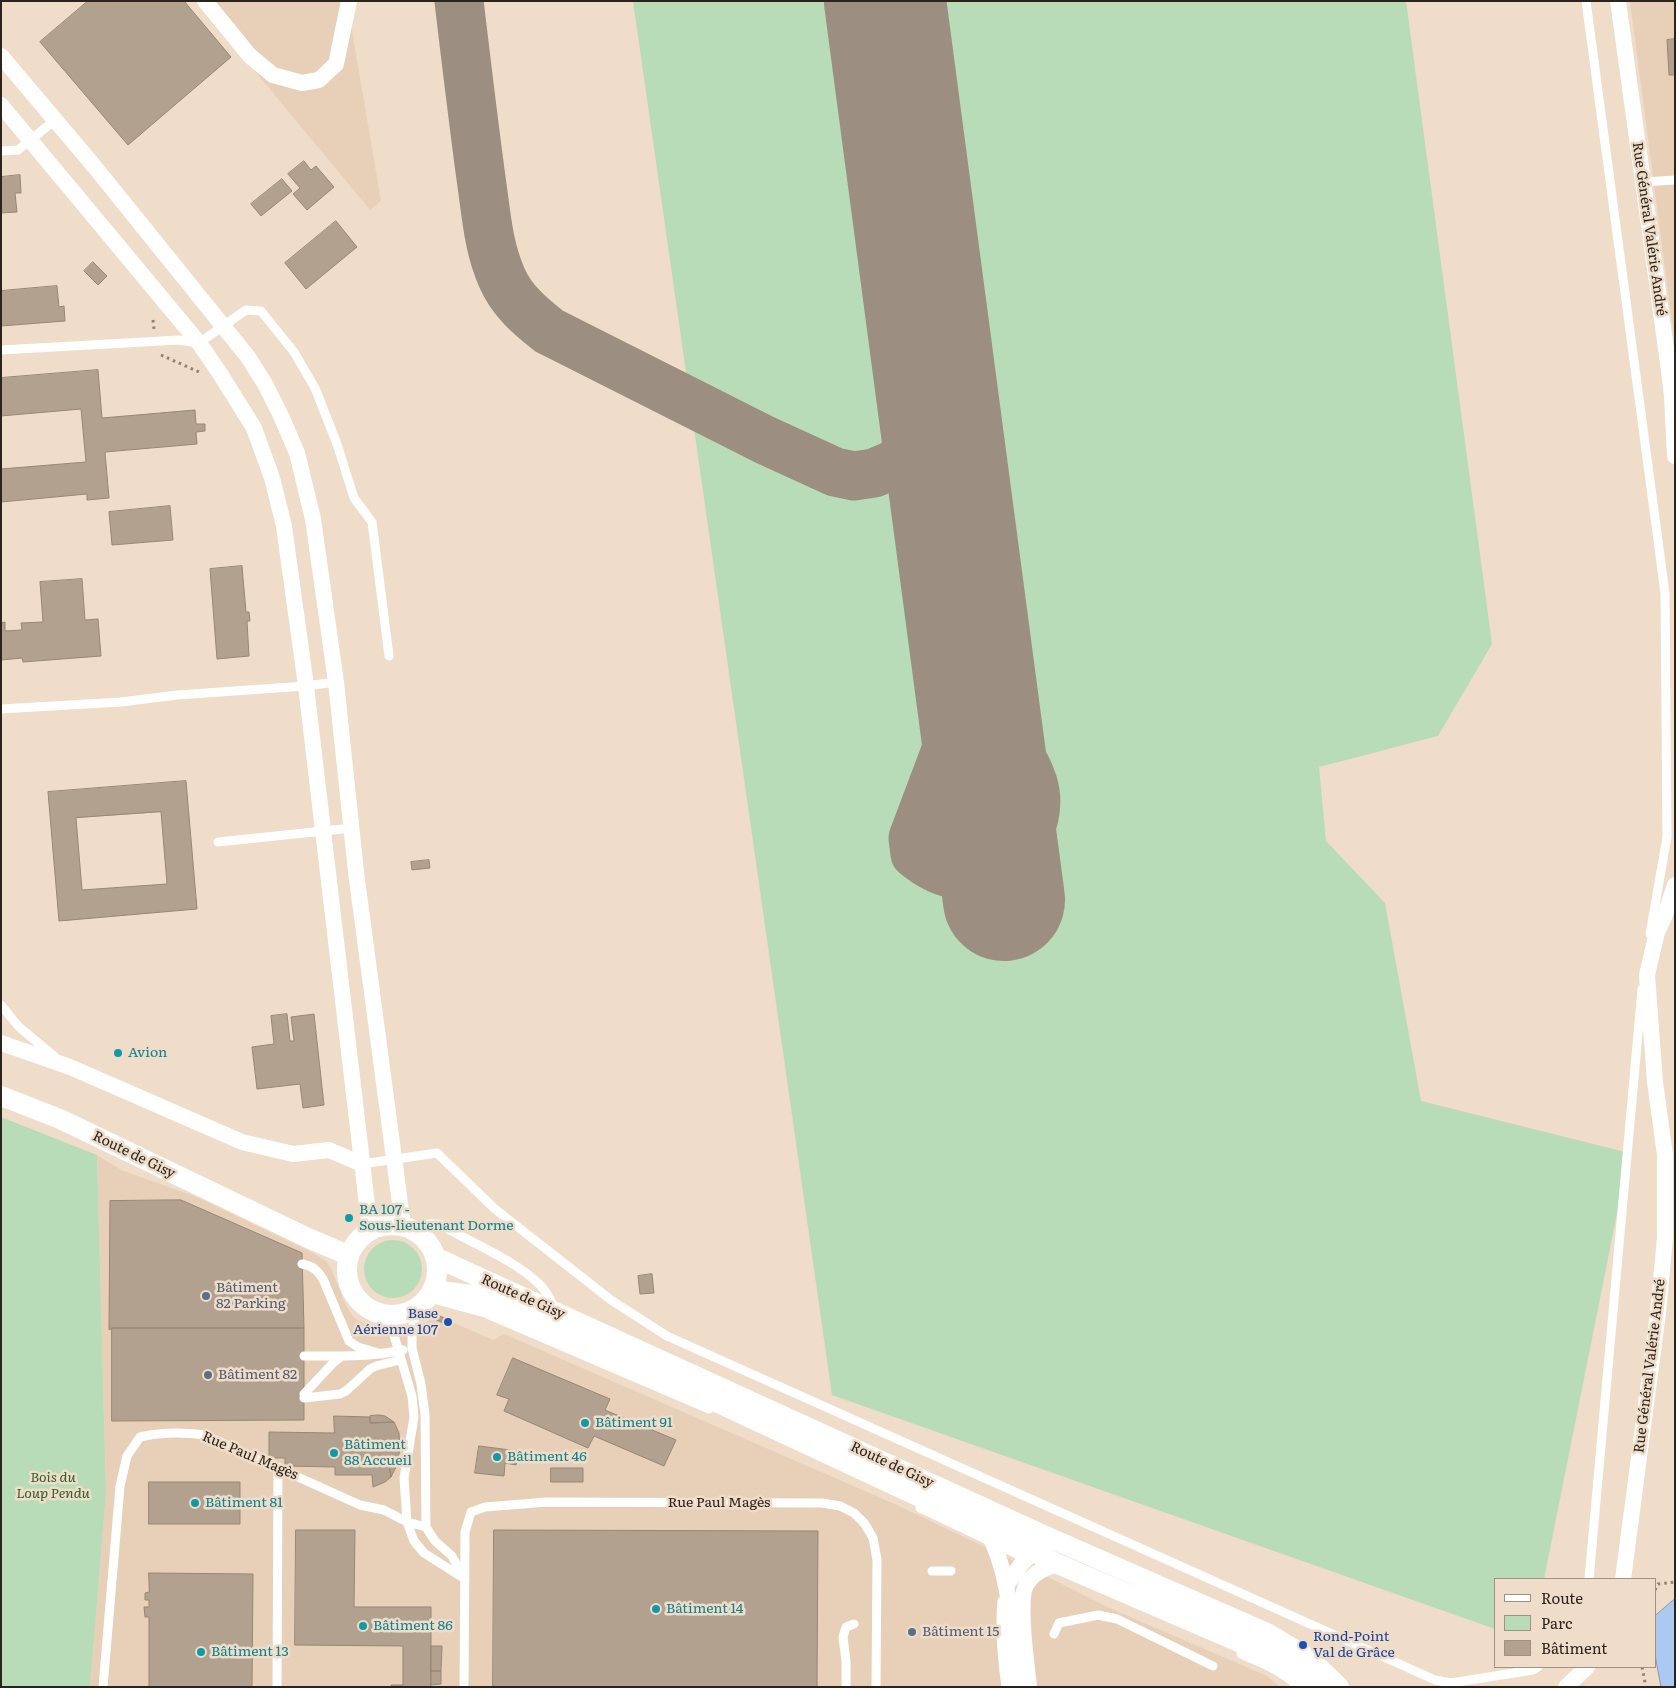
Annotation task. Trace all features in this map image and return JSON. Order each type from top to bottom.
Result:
[{"type":"street","points":[[205,1],[250,56],[273,75],[302,83],[319,80],[336,64],[349,1]]},
{"type":"street","name":"Rue Général Valérie André","points":[[1618,1],[1668,363],[1672,396],[1675,456]]},
{"type":"street","points":[[1,56],[248,357],[282,416],[296,453],[313,519],[336,682],[358,881],[394,1158],[408,1228]]},
{"type":"street","points":[[1,105],[199,343],[220,372],[254,428],[272,478],[284,526],[306,686],[370,1230]]},
{"type":"street","name":"Rue Général Valérie André","points":[[1623,1578],[1658,1314],[1670,1238],[1665,1155],[1655,1082],[1647,975],[1657,932],[1670,912],[1675,885]]},
{"type":"street","points":[[1,1043],[70,1067],[242,1142],[293,1154],[329,1150],[362,1164]]},
{"type":"street","name":"Route de Gisy","points":[[1,1096],[60,1119],[308,1238],[348,1255]]},
{"type":"street","points":[[392,1224],[408,1228],[417,1232],[428,1243],[435,1257],[437,1268],[427,1298],[406,1314],[388,1315],[377,1313],[364,1306],[354,1295],[348,1282],[346,1267],[348,1255],[355,1243],[370,1230],[392,1224]]},
{"type":"street","name":"Route de Gisy","points":[[435,1257],[1065,1545],[1269,1634],[1309,1658],[1339,1687]]},
{"type":"street","name":"Route de Gisy","points":[[427,1298],[472,1295],[626,1360],[971,1521],[990,1537],[1276,1658],[1314,1687]]},
{"type":"street","points":[[990,1537],[1005,1576],[1016,1687]]},
{"type":"street","points":[[1006,1586],[1065,1545]]},
{"type":"street","points":[[1029,1687],[1022,1604],[1026,1585],[1041,1560]]},
{"type":"street","points":[[1566,1687],[1586,1668]]},
{"type":"lane","points":[[1586,1],[1665,593],[1667,837],[1643,974],[1589,1578]]},
{"type":"lane","points":[[1,151],[18,150],[55,120]]},
{"type":"lane","points":[[1642,182],[1675,180]]},
{"type":"lane","points":[[1,350],[179,340],[199,343],[246,310],[261,311],[294,352],[315,388],[337,444],[354,498],[372,522],[389,656]]},
{"type":"lane","points":[[1,709],[121,702],[177,695],[306,686],[336,682]]},
{"type":"lane","points":[[218,842],[352,828]]},
{"type":"lane","points":[[1,1005],[19,1028],[70,1067]]},
{"type":"lane","points":[[362,1164],[438,1153],[495,1209],[611,1300],[667,1336],[1435,1680],[1450,1683],[1534,1670],[1537,1668]]},
{"type":"lane","points":[[408,1228],[432,1223],[441,1225],[519,1268],[538,1283],[549,1296],[556,1311]]},
{"type":"lane","points":[[302,1264],[312,1266],[323,1279],[349,1341],[358,1347],[382,1354],[399,1356]]},
{"type":"lane","points":[[464,1687],[465,1579],[452,1556],[435,1541],[426,1527],[425,1415],[421,1384],[412,1348],[412,1329],[427,1298],[485,1313],[743,1424],[905,1500]]},
{"type":"lane","points":[[388,1315],[412,1396],[414,1417],[404,1478],[407,1522],[414,1541],[424,1553],[465,1579]]},
{"type":"lane","points":[[342,1356],[333,1363],[304,1396],[340,1394],[376,1366],[412,1348]]},
{"type":"lane","points":[[304,1356],[382,1354]]},
{"type":"lane","name":"Rue Paul Magès","points":[[103,1687],[120,1486],[127,1456],[140,1437],[158,1433],[205,1434],[360,1505],[384,1510],[407,1522],[426,1527]]},
{"type":"lane","points":[[277,1687],[278,1467]]},
{"type":"lane","name":"Rue Paul Magès","points":[[465,1579],[467,1525],[471,1512],[485,1507],[548,1502],[822,1503],[840,1506],[854,1513],[865,1524],[873,1538],[877,1560],[876,1687]]},
{"type":"lane","points":[[914,1505],[990,1537]]},
{"type":"lane","points":[[1041,1560],[1199,1635]]},
{"type":"lane","points":[[932,1571],[951,1571]]},
{"type":"lane","points":[[1006,1586],[1002,1602],[1001,1626],[1002,1659],[1006,1687]]},
{"type":"lane","points":[[1054,1634],[1059,1623],[1098,1615],[1117,1619],[1213,1666]]},
{"type":"lane","points":[[846,1687],[846,1661],[842,1637],[846,1627],[854,1624]]},
{"type":"lane","points":[[1235,1651],[1262,1663],[1293,1681],[1298,1687]]},
{"type":"path","points":[[153,320],[157,353],[201,373]]},
{"type":"path","points":[[1656,1588],[1658,1584],[1675,1582]]},
{"type":"path","points":[[1642,1668],[1646,1687]]},
{"type":"shaded area","points":[[197,1],[347,1],[381,201],[370,210]]},
{"type":"shaded area","points":[[1630,1],[1675,1],[1675,345]]},
{"type":"shaded area","points":[[97,1155],[121,1170],[197,1197],[326,1261],[331,1268],[345,1304],[354,1318],[376,1330],[378,1336],[427,1322],[430,1317],[450,1326],[452,1322],[493,1340],[504,1334],[897,1505],[1105,1606],[1267,1676],[1280,1687],[90,1687],[106,1493]]},
{"type":"green space","points":[[633,1],[1406,1],[1492,644],[1438,736],[1319,767],[1326,841],[1385,903],[1421,1101],[1629,1153],[1544,1578],[1494,1578],[1494,1629],[832,1395]]},
{"type":"green space","name":"Bois du Loup Pendu","points":[[1,1117],[97,1155],[106,1493],[90,1687],[1,1687]]},
{"type":"green space","points":[[387,1240],[399,1240],[414,1248],[422,1263],[422,1275],[414,1290],[399,1298],[387,1298],[372,1290],[364,1275],[364,1263],[372,1248]]},
{"type":"water","points":[[1675,1599],[1675,1687],[1661,1687],[1656,1660],[1656,1615]]},
{"type":"building","points":[[88,1],[184,1],[231,57],[128,145],[40,42]]},
{"type":"building","points":[[1675,39],[1675,75],[1669,75],[1667,40]]},
{"type":"building","points":[[304,161],[311,170],[316,166],[334,187],[307,210],[293,194],[300,188],[288,174]]},
{"type":"building","points":[[20,175],[21,193],[15,193],[17,212],[1,213],[1,177]]},
{"type":"building","points":[[282,179],[292,191],[261,216],[251,204]]},
{"type":"building","points":[[336,221],[357,247],[306,289],[285,263]]},
{"type":"building","points":[[93,262],[107,276],[98,285],[84,271]]},
{"type":"building","points":[[57,286],[59,307],[64,306],[65,321],[1,326],[1,291]]},
{"type":"building","points":[[98,370],[102,418],[195,410],[196,424],[205,424],[205,431],[196,432],[197,444],[105,452],[109,498],[87,500],[87,494],[1,502],[1,469],[86,462],[81,409],[1,416],[1,378]]},
{"type":"building","points":[[170,506],[173,540],[112,545],[109,512]]},
{"type":"building","points":[[242,566],[246,612],[249,612],[250,621],[247,621],[249,656],[217,659],[210,569]]},
{"type":"building","points":[[82,579],[85,620],[98,619],[101,656],[23,662],[22,658],[1,660],[1,623],[5,622],[5,631],[22,630],[21,623],[43,622],[40,582]]},
{"type":"building","points":[[186,781],[197,909],[59,921],[48,792]]},
{"type":"building","points":[[161,812],[167,884],[82,890],[76,818]]},
{"type":"building","points":[[429,860],[430,868],[412,870],[411,862]]},
{"type":"building","points":[[287,1014],[290,1041],[294,1041],[291,1017],[314,1014],[324,1105],[303,1108],[300,1084],[257,1089],[252,1047],[274,1044],[271,1016]]},
{"type":"building","name":"Bâtiment 82 Parking","points":[[181,1200],[302,1253],[304,1328],[112,1328],[109,1330],[110,1201]]},
{"type":"building","points":[[652,1274],[654,1293],[640,1294],[638,1276]]},
{"type":"building","points":[[432,1312],[452,1322],[450,1326],[430,1317]]},
{"type":"building","name":"Bâtiment 82","points":[[112,1328],[304,1328],[304,1420],[112,1421]]},
{"type":"building","name":"Bâtiment 91","points":[[513,1358],[610,1399],[605,1410],[676,1440],[664,1466],[594,1436],[588,1448],[504,1411],[509,1399],[497,1395]]},
{"type":"building","name":"Bâtiment 88 Accueil","points":[[334,1416],[370,1417],[370,1423],[394,1422],[399,1433],[400,1449],[397,1463],[389,1464],[391,1477],[373,1487],[372,1475],[335,1475],[335,1467],[285,1466],[285,1458],[269,1458],[269,1432],[334,1433]]},
{"type":"building","points":[[370,1416],[385,1416],[394,1422],[370,1423]]},
{"type":"building","name":"Bâtiment 46","points":[[479,1446],[518,1451],[516,1465],[505,1463],[504,1476],[475,1473]]},
{"type":"building","points":[[397,1463],[395,1469],[391,1477],[389,1464]]},
{"type":"building","points":[[551,1468],[583,1468],[583,1482],[551,1482]]},
{"type":"building","name":"Bâtiment 81","points":[[149,1482],[240,1482],[240,1524],[149,1524]]},
{"type":"building","name":"Bâtiment 86","points":[[296,1530],[355,1530],[354,1607],[431,1607],[431,1687],[391,1687],[391,1685],[403,1685],[403,1646],[295,1645]]},
{"type":"building","name":"Bâtiment 14","points":[[494,1530],[818,1531],[817,1687],[493,1687]]},
{"type":"building","name":"Bâtiment 13","points":[[149,1573],[253,1574],[252,1687],[149,1687],[149,1617],[145,1617],[144,1607],[149,1607],[149,1600],[145,1600],[145,1593],[149,1592]]},
{"type":"building","points":[[431,1646],[442,1646],[441,1671],[431,1671]]},
{"type":"building","points":[[431,1671],[441,1671],[441,1684],[431,1685]]},
{"type":"taxiway","points":[[459,1],[486,216],[497,266],[506,286],[516,301],[528,314],[549,331],[765,440],[835,472],[854,476],[874,473],[895,464],[913,446],[924,429],[931,399],[934,367]]},
{"type":"taxiway","points":[[974,676],[913,838],[915,854],[936,868],[959,875],[977,874],[993,869],[1007,860],[1028,833],[1034,817],[1036,800],[1033,783],[1024,762],[1006,745],[981,731]]},
{"type":"runway","points":[[885,1],[1004,900]]},
{"type":"place","name":"Avion","points":[[118,1053]]},
{"type":"place","name":"BA 107 - Sous-lieutenant Dorme","points":[[349,1218]]},
{"type":"place","name":"Bâtiment 82 Parking","points":[[206,1296]]},
{"type":"place","name":"Base Aérienne 107","points":[[448,1322]]},
{"type":"place","name":"Bâtiment 82","points":[[208,1375]]},
{"type":"place","name":"Bâtiment 91","points":[[585,1423]]},
{"type":"place","name":"Bâtiment 88 Accueil","points":[[334,1453]]},
{"type":"place","name":"Bâtiment 46","points":[[497,1457]]},
{"type":"place","name":"Bâtiment 81","points":[[195,1503]]},
{"type":"place","name":"Bâtiment 14","points":[[656,1609]]},
{"type":"place","name":"Bâtiment 86","points":[[363,1626]]},
{"type":"place","name":"Bâtiment 15","points":[[912,1632]]},
{"type":"place","name":"Rond-Point Val de Grâce","points":[[1303,1645]]},
{"type":"place","name":"Bâtiment 13","points":[[201,1652]]}]
